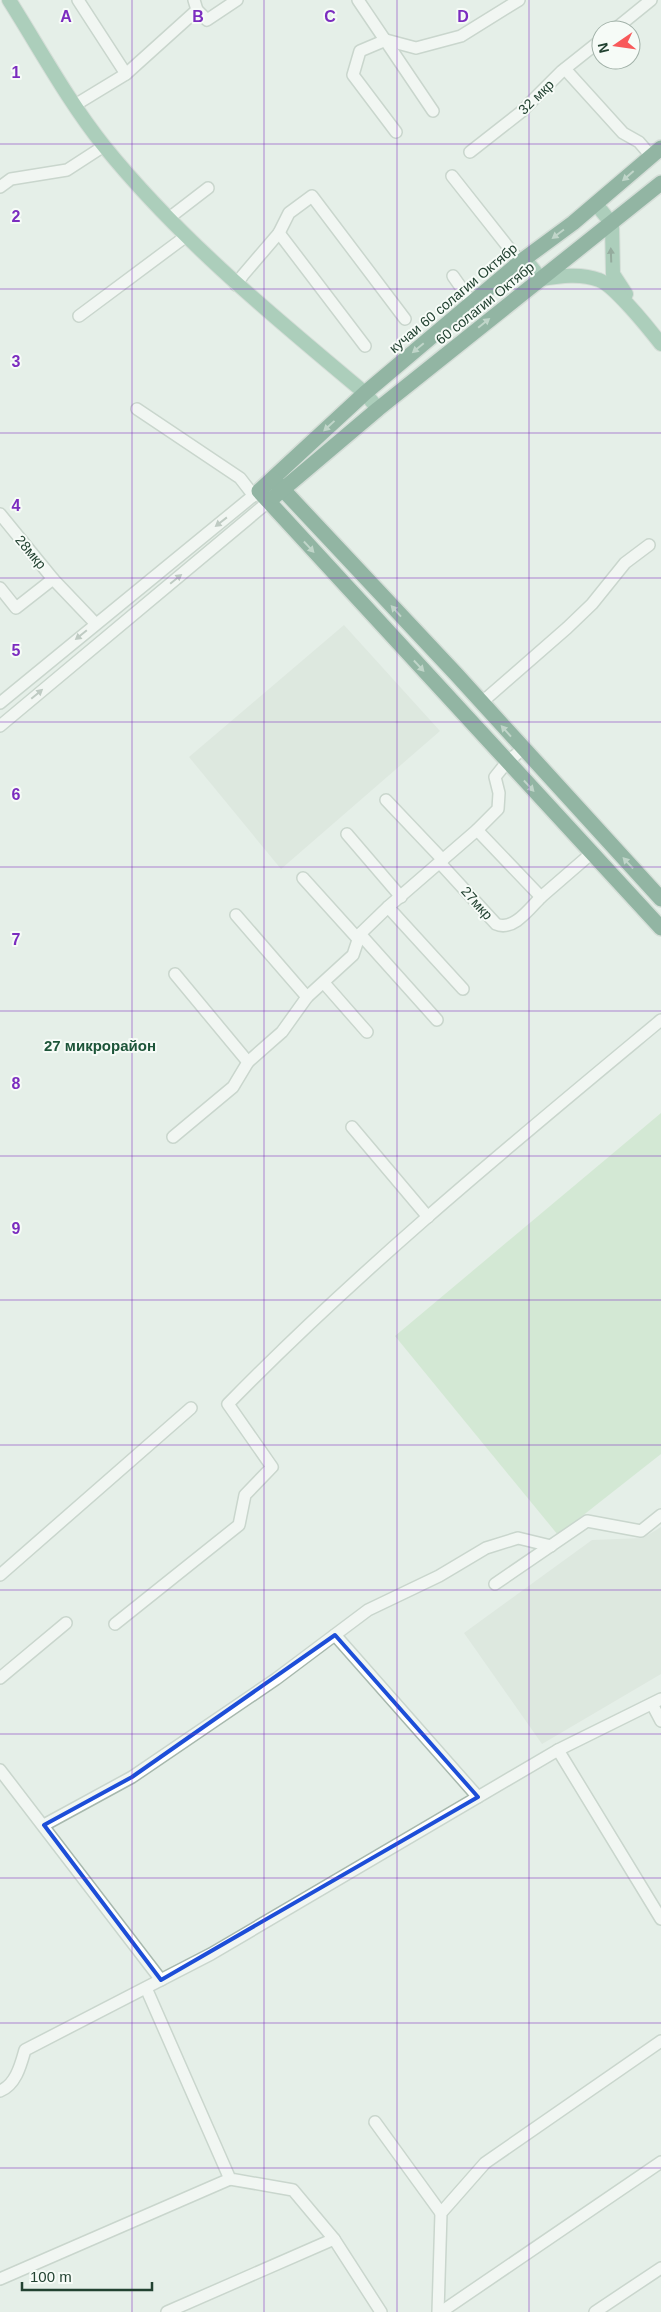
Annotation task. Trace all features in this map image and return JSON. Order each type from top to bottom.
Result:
[{"type":"highway","name":"кучаи 60 солагии Октябр","points":[[277,484],[365,393],[472,303],[519,258],[596,204],[656,152]]},
{"type":"highway","points":[[612,224],[661,184]]},
{"type":"highway","name":"60 солагии Октябр","points":[[277,484],[378,409],[612,224]]},
{"type":"highway","points":[[661,899],[277,484],[260,496],[593,852],[661,928]]},
{"type":"main road","points":[[9,0],[75,105],[104,146],[185,237],[236,285],[365,393],[378,409]]},
{"type":"main road","points":[[596,204],[612,224],[613,274],[660,342]]},
{"type":"main road","points":[[519,258],[542,279],[566,275],[600,280],[607,284],[660,342]]},
{"type":"street","points":[[78,0],[126,74]]},
{"type":"street","points":[[75,105],[126,74],[196,5],[206,20],[237,0]]},
{"type":"street","points":[[358,0],[433,111]]},
{"type":"street","points":[[396,132],[353,75],[360,51],[386,40],[416,48],[461,36],[519,0]]},
{"type":"street","points":[[626,20],[651,0]]},
{"type":"street","name":"32 мкр","points":[[470,152],[521,112],[565,69],[591,48]]},
{"type":"street","points":[[565,69],[622,133],[656,152]]},
{"type":"street","points":[[0,187],[11,179],[67,170],[104,146]]},
{"type":"street","points":[[452,176],[519,258]]},
{"type":"street","points":[[169,218],[208,188]]},
{"type":"street","points":[[236,285],[279,233],[289,213],[312,196],[405,318]]},
{"type":"street","points":[[279,233],[365,346]]},
{"type":"street","points":[[79,316],[185,237]]},
{"type":"street","points":[[453,276],[472,303]]},
{"type":"street","points":[[137,409],[240,478],[260,496]]},
{"type":"street","points":[[0,703],[140,586],[260,496]]},
{"type":"street","points":[[0,726],[192,567],[260,496]]},
{"type":"street","name":"28мкр","points":[[0,514],[53,579],[16,608],[0,588]]},
{"type":"street","points":[[481,703],[567,628],[592,604],[625,563],[649,545]]},
{"type":"street","points":[[181,554],[192,567]]},
{"type":"street","points":[[53,579],[95,623]]},
{"type":"street","points":[[140,586],[150,600]]},
{"type":"street","points":[[173,1137],[233,1087],[248,1062],[282,1032],[307,997],[353,955],[359,937],[388,907],[477,830],[498,809],[499,793],[495,776],[507,762],[523,749]]},
{"type":"street","name":"27мкр","points":[[386,800],[496,924],[502,927],[512,924],[593,852]]},
{"type":"street","points":[[477,830],[541,897]]},
{"type":"street","points":[[346,834],[401,897]]},
{"type":"street","points":[[303,878],[437,1020]]},
{"type":"street","points":[[388,907],[463,989]]},
{"type":"street","points":[[236,915],[307,997]]},
{"type":"street","points":[[175,974],[248,1062]]},
{"type":"street","points":[[324,983],[367,1032]]},
{"type":"street","points":[[115,1624],[239,1525],[245,1495],[272,1467],[228,1404],[338,1296],[428,1217],[661,1020]]},
{"type":"street","points":[[352,1127],[428,1217]]},
{"type":"street","points":[[0,1575],[191,1408]]},
{"type":"street","points":[[495,1584],[587,1522],[641,1531],[661,1515]]},
{"type":"street","points":[[44,1825],[132,1777],[276,1679],[368,1610],[439,1576],[486,1548],[518,1538],[550,1546]]},
{"type":"street","points":[[0,1678],[66,1623]]},
{"type":"street","points":[[335,1635],[478,1797]]},
{"type":"street","points":[[0,2091],[5,2089],[19,2070],[24,2050],[211,1954],[558,1750],[656,1702],[661,1721]]},
{"type":"street","points":[[558,1750],[661,1919]]},
{"type":"street","points":[[0,1770],[161,1980]]},
{"type":"street","points":[[146,1988],[230,2179]]},
{"type":"street","points":[[441,2213],[485,2163],[661,2041]]},
{"type":"street","points":[[375,2122],[441,2213],[440,2312]]},
{"type":"street","points":[[440,2312],[661,2162]]},
{"type":"street","points":[[0,2279],[230,2179],[293,2190],[334,2238],[381,2312]]},
{"type":"street","points":[[167,2312],[334,2238]]},
{"type":"street","points":[[595,2312],[661,2268]]},
{"type":"highlighted area","points":[[335,1635],[478,1797],[161,1980],[44,1825],[132,1777]]},
{"type":"shaded area","points":[[344,625],[440,731],[281,869],[189,757]]},
{"type":"shaded area","points":[[661,1527],[661,1674],[542,1744],[464,1633],[592,1540],[643,1538]]},
{"type":"green space","points":[[661,1113],[661,1454],[558,1535],[395,1336]]},
{"type":"district","name":"27 микрорайон","points":[[100,1046]]}]
